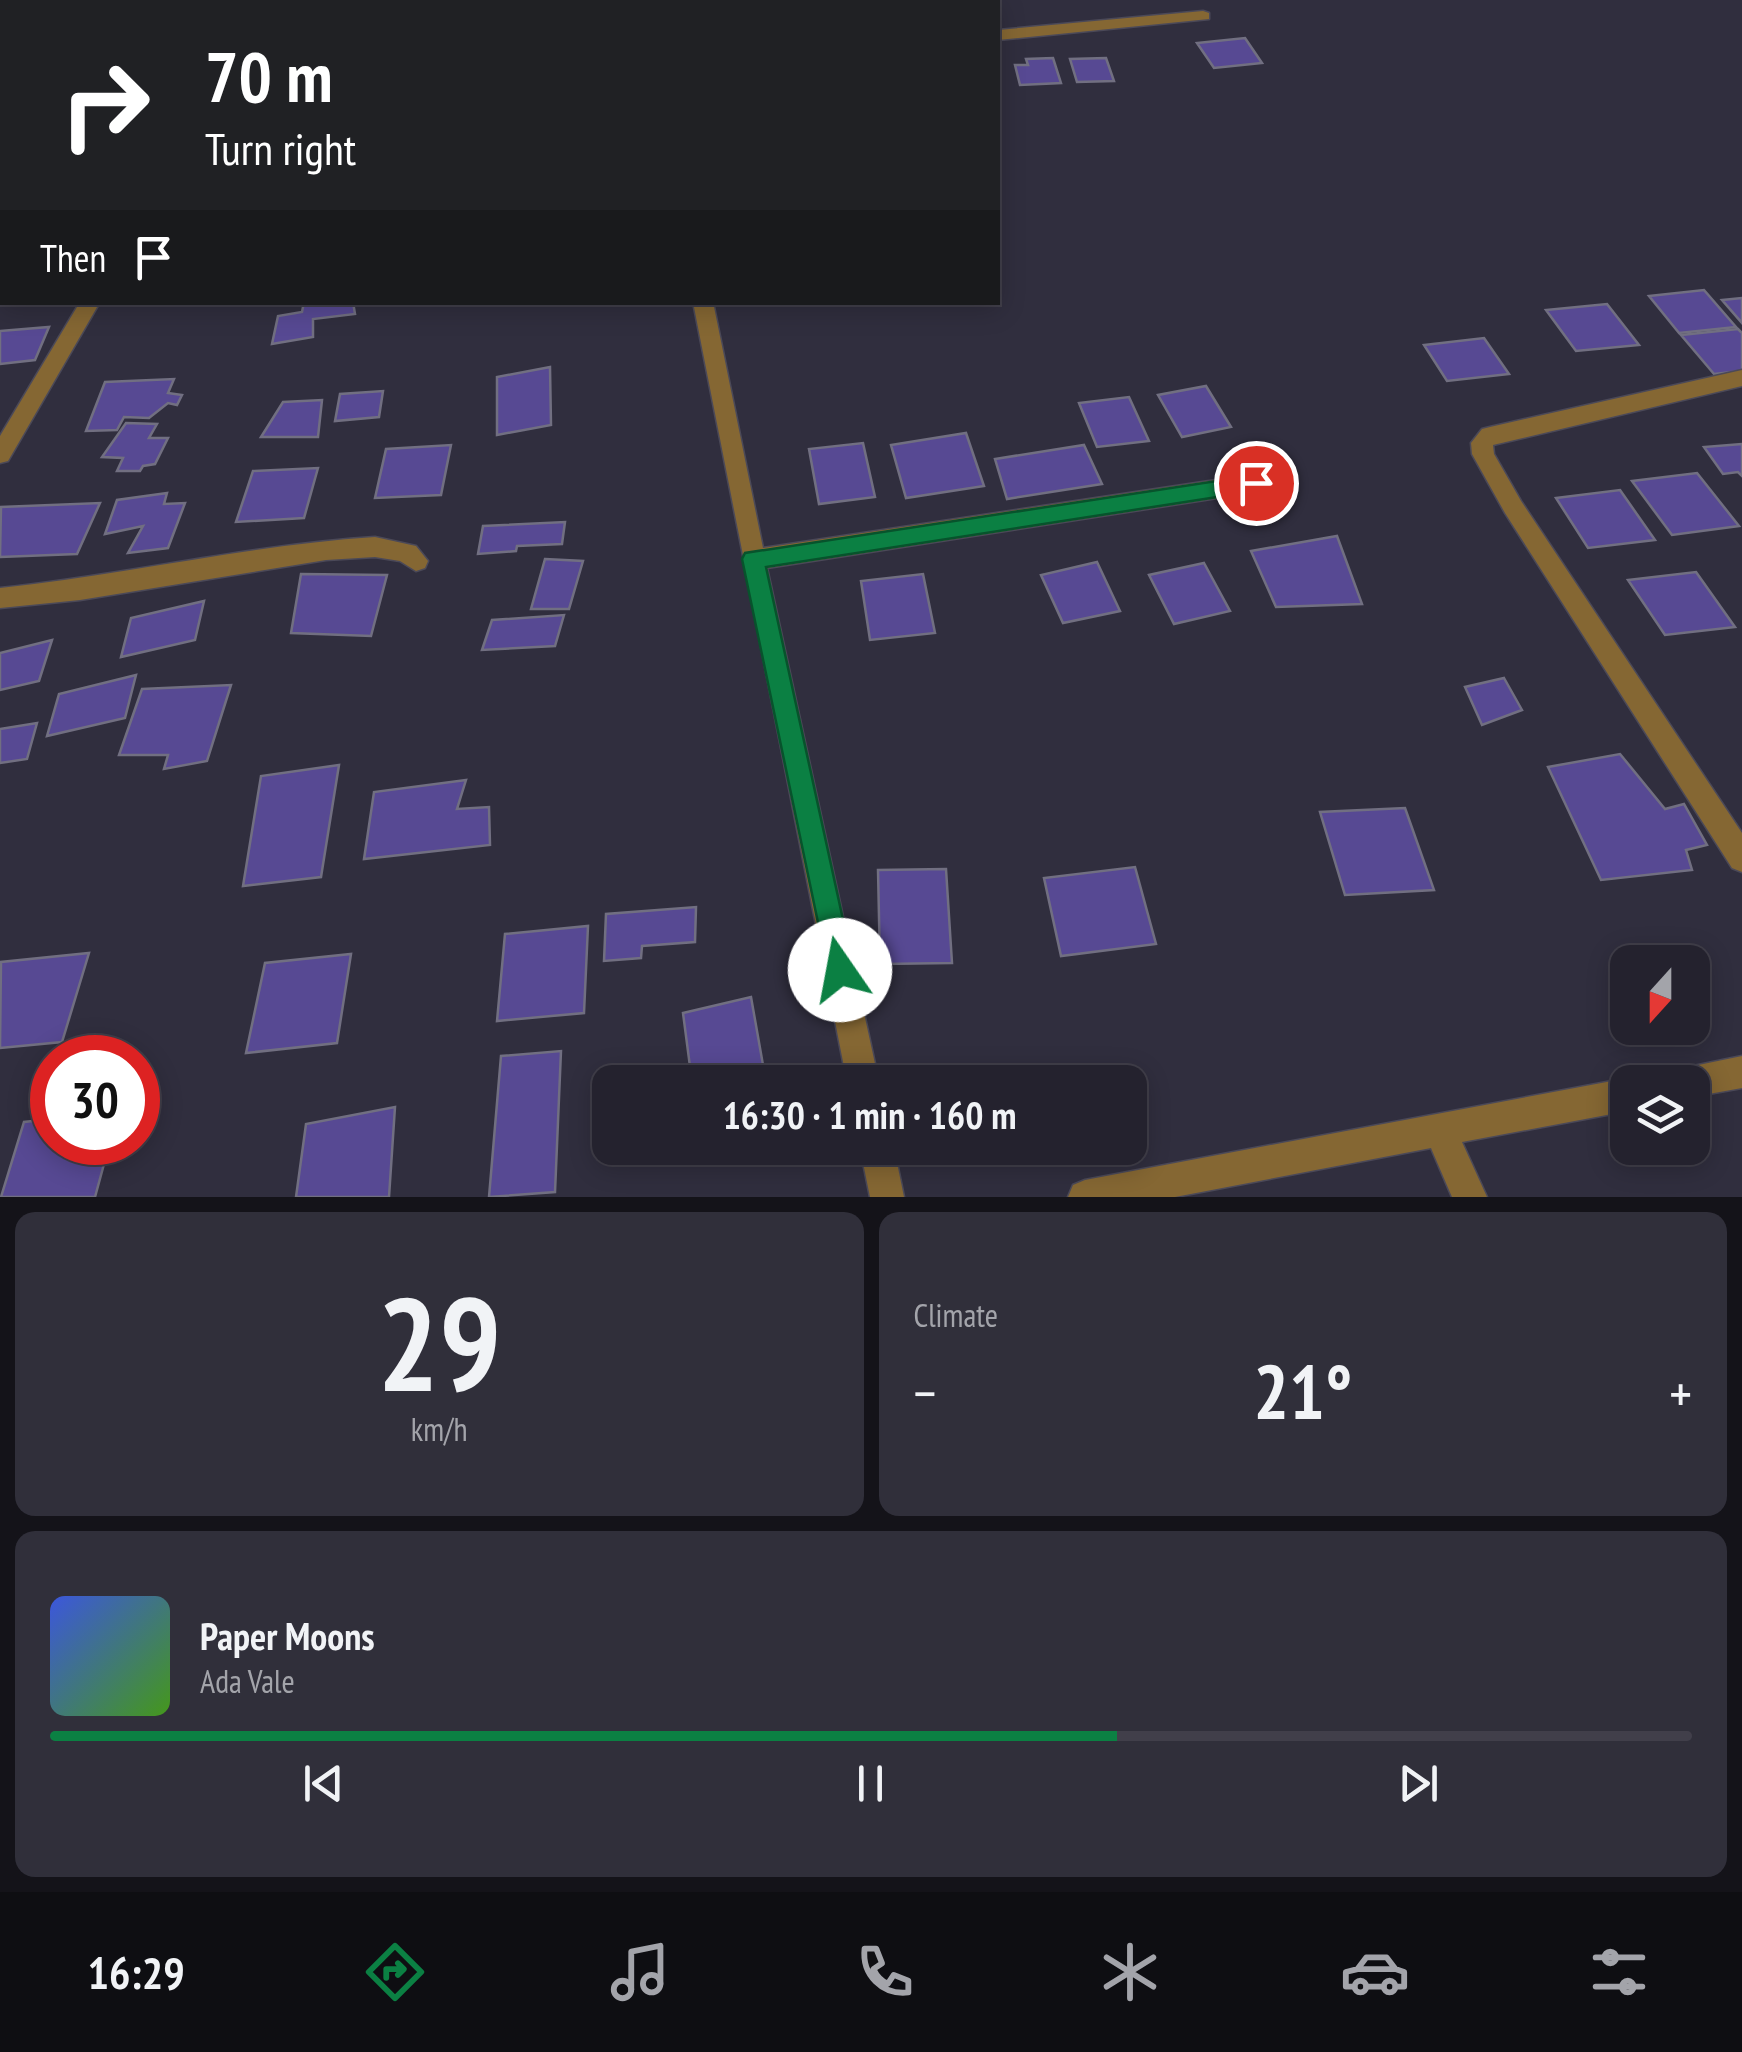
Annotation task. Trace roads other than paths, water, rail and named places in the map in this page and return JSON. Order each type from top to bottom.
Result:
[{"type":"street","points":[[1000,35],[1203,16]]},
{"type":"street","points":[[0,455],[88,305]]},
{"type":"street","points":[[703,305],[859,1065]]},
{"type":"street","points":[[1742,378],[1490,435],[1482,443],[1483,454],[1513,507],[1742,858]]},
{"type":"street","points":[[753,559],[1256,483]]},
{"type":"street","points":[[0,598],[80,590],[326,550],[375,547],[408,553],[416,561]]},
{"type":"street","points":[[1710,1078],[1742,1072]]},
{"type":"street","points":[[1084,1197],[1610,1098]]},
{"type":"street","points":[[1440,1131],[1470,1197]]},
{"type":"street","points":[[880,1165],[887,1197]]}]
